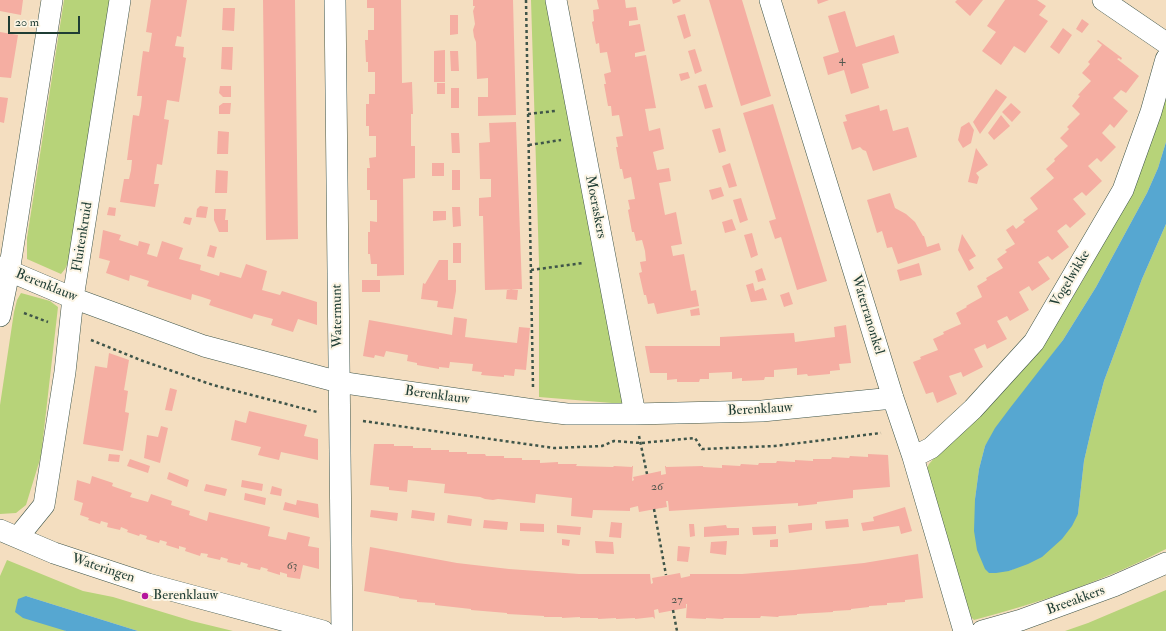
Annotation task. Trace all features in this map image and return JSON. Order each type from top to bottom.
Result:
[{"type":"street","points":[[1,310],[4,269],[52,0]]},
{"type":"street","name":"Fluitenkruid","points":[[5,533],[44,504],[65,372],[73,298],[120,0]]},
{"type":"street","name":"Watermunt","points":[[335,0],[342,631]]},
{"type":"street","name":"Moeraskers","points":[[556,0],[635,414]]},
{"type":"street","name":"Waterranonkel","points":[[770,0],[893,398],[913,457],[964,631]]},
{"type":"street","points":[[1103,0],[1166,42]]},
{"type":"street","name":"Vogelwikke","points":[[913,457],[932,448],[973,409],[1034,342],[1123,190],[1151,112],[1166,59]]},
{"type":"street","name":"Berenklauw","points":[[4,269],[73,298],[204,346],[339,382],[567,414],[762,411],[893,398]]},
{"type":"street","name":"Wateringen","points":[[5,533],[54,553],[148,584],[323,631]]},
{"type":"street","name":"Breeakkers","points":[[982,631],[1021,620],[1114,586],[1166,563]]},
{"type":"path","points":[[526,0],[534,410]]},
{"type":"path","points":[[531,270],[605,260]]},
{"type":"path","points":[[1,310],[69,332],[143,361],[213,385],[318,412],[358,421],[554,448],[602,446],[614,441],[641,443],[695,438],[702,449],[776,446],[904,430]]},
{"type":"path","points":[[635,414],[647,474]]},
{"type":"path","points":[[654,509],[666,576]]},
{"type":"path","points":[[673,610],[677,631]]},
{"type":"green space","points":[[64,0],[111,0],[72,255],[61,274],[27,259],[27,238]]},
{"type":"green space","points":[[531,0],[552,0],[624,404],[539,397],[539,263]]},
{"type":"green space","points":[[1166,74],[1166,142],[1158,168],[1147,193],[1096,287],[1063,340],[985,446],[979,469],[975,499],[1009,571],[1078,514],[1084,461],[1104,381],[1142,279],[1166,224],[1166,549],[1120,571],[1072,590],[974,620],[968,614],[925,472],[929,464],[1063,312],[1083,280],[1100,249]]},
{"type":"green space","points":[[21,293],[50,301],[58,307],[41,456],[26,505],[16,513],[0,514],[0,405],[14,312],[17,300]]},
{"type":"green space","points":[[7,560],[83,591],[113,597],[192,621],[233,631],[138,631],[26,596],[66,631],[0,631],[0,576]]},
{"type":"green space","points":[[1166,590],[1166,631],[1065,631],[1088,623]]},
{"type":"water","points":[[1166,142],[1166,224],[1142,279],[1104,381],[1084,461],[1078,514],[1072,526],[1062,539],[1042,557],[1009,571],[989,573],[985,569],[977,550],[974,531],[975,499],[979,469],[985,446],[995,428],[1063,340],[1096,287],[1147,193],[1158,168]]},
{"type":"water","points":[[26,596],[138,631],[66,631],[23,618],[15,612],[18,599]]},
{"type":"building","points":[[0,0],[23,0],[21,15],[0,11]]},
{"type":"building","points":[[151,0],[187,0],[181,37],[177,36],[175,46],[184,47],[183,57],[186,58],[179,102],[167,100],[164,119],[169,120],[162,165],[157,164],[154,184],[159,184],[155,207],[120,202],[124,179],[129,179],[131,170],[132,160],[127,160],[133,115],[139,116],[141,106],[142,96],[137,96],[143,51],[149,52],[152,33],[146,32]]},
{"type":"building","points":[[263,0],[295,0],[298,239],[266,240]]},
{"type":"building","points":[[367,0],[401,0],[402,83],[412,82],[413,114],[411,114],[411,146],[415,146],[415,178],[403,179],[404,275],[377,276],[377,264],[371,264],[370,254],[368,254],[368,232],[370,232],[370,221],[377,222],[377,200],[370,200],[370,190],[367,190],[367,168],[370,168],[369,158],[376,157],[376,136],[369,136],[369,126],[366,126],[366,104],[369,104],[369,94],[375,94],[375,72],[368,72],[365,40],[368,40],[368,30],[374,30],[374,8],[367,8]]},
{"type":"building","points":[[473,0],[513,0],[516,115],[478,116],[478,97],[488,97],[488,78],[477,79],[476,42],[473,30],[475,24],[473,11],[475,6],[473,6]]},
{"type":"building","points":[[597,0],[625,0],[626,8],[636,7],[638,20],[629,21],[629,26],[640,24],[645,51],[635,53],[635,57],[646,55],[656,108],[645,109],[649,131],[660,128],[664,149],[653,152],[657,170],[669,168],[671,181],[659,183],[665,215],[676,212],[682,244],[671,246],[673,256],[684,254],[691,291],[696,290],[699,306],[657,314],[654,303],[648,304],[646,295],[644,295],[639,273],[642,272],[640,262],[646,261],[645,251],[642,240],[636,241],[634,232],[632,232],[628,210],[630,209],[628,200],[635,199],[631,177],[624,179],[622,169],[620,169],[616,147],[618,147],[616,137],[623,136],[619,115],[612,116],[611,106],[608,106],[604,84],[606,84],[604,74],[611,72],[607,52],[600,53],[599,43],[596,44],[592,22],[594,21],[593,10],[599,9]]},
{"type":"building","points":[[672,0],[680,0],[681,1],[673,4]]},
{"type":"building","points":[[709,0],[742,0],[771,96],[741,106]]},
{"type":"building","points":[[817,0],[829,0],[818,4]]},
{"type":"building","points":[[957,0],[983,0],[970,16],[955,2]]},
{"type":"building","points":[[1005,0],[1037,0],[1046,6],[1039,15],[1048,21],[1025,53],[1014,46],[1001,65],[982,51],[996,32],[987,26]]},
{"type":"building","points":[[223,8],[235,8],[234,31],[222,30]]},
{"type":"building","points":[[845,11],[856,47],[894,35],[899,53],[862,64],[869,88],[851,94],[844,70],[828,75],[823,57],[839,52],[828,16]]},
{"type":"building","points":[[685,14],[691,36],[684,39],[677,16]]},
{"type":"building","points":[[450,15],[458,15],[458,34],[450,35]]},
{"type":"building","points":[[1082,19],[1089,24],[1082,33],[1076,29]]},
{"type":"building","points":[[1063,28],[1072,35],[1059,54],[1050,47]]},
{"type":"building","points":[[0,32],[18,35],[11,78],[0,77]]},
{"type":"building","points":[[1098,40],[1122,58],[1121,60],[1119,58],[1117,59],[1139,76],[1126,93],[1121,90],[1113,98],[1128,111],[1114,128],[1110,124],[1102,133],[1116,147],[1101,162],[1097,158],[1088,166],[1102,181],[1086,196],[1082,192],[1073,199],[1086,214],[1070,228],[1066,224],[1057,231],[1069,247],[1052,260],[1048,256],[1038,262],[1050,279],[1032,291],[1029,286],[1019,292],[1029,310],[1010,321],[1007,316],[997,321],[1007,339],[987,349],[985,344],[974,349],[983,367],[963,377],[961,372],[949,376],[957,394],[937,403],[933,392],[926,394],[913,362],[921,359],[920,357],[938,350],[933,339],[944,334],[943,332],[961,324],[956,313],[982,297],[977,286],[987,280],[986,278],[1003,268],[997,259],[1007,252],[1005,250],[1015,244],[1006,230],[1013,225],[1016,229],[1025,222],[1023,220],[1038,209],[1030,198],[1054,178],[1046,169],[1068,146],[1060,138],[1069,129],[1067,127],[1080,114],[1072,106],[1080,96],[1078,95],[1091,81],[1082,73],[1090,64],[1088,62],[1102,45],[1097,41]]},
{"type":"building","points":[[222,47],[233,47],[232,70],[221,69]]},
{"type":"building","points":[[695,49],[702,71],[695,74],[688,51]]},
{"type":"building","points":[[445,50],[445,82],[434,82],[434,51]]},
{"type":"building","points":[[450,51],[458,51],[459,71],[451,71]]},
{"type":"building","points":[[688,72],[690,78],[681,81],[679,74]]},
{"type":"building","points":[[437,83],[445,83],[445,94],[437,94]]},
{"type":"building","points":[[706,84],[713,107],[705,109],[698,86]]},
{"type":"building","points":[[220,86],[231,86],[231,97],[223,97],[219,93]]},
{"type":"building","points":[[451,88],[459,88],[459,108],[451,108]]},
{"type":"building","points":[[996,89],[1007,97],[980,134],[973,122]]},
{"type":"building","points":[[0,97],[8,98],[4,123],[0,122]]},
{"type":"building","points":[[223,103],[231,103],[230,114],[219,114],[219,106]]},
{"type":"building","points":[[1011,103],[1021,112],[1012,122],[1002,112]]},
{"type":"building","points":[[773,104],[827,281],[797,290],[781,237],[775,239],[769,221],[776,219],[743,113]]},
{"type":"building","points":[[879,105],[880,111],[887,109],[893,131],[908,127],[917,157],[873,171],[866,151],[860,147],[852,150],[843,122],[847,121],[845,115]]},
{"type":"building","points":[[1001,115],[1010,126],[994,140],[988,133]]},
{"type":"building","points":[[516,122],[522,289],[485,290],[483,216],[479,216],[479,198],[491,197],[491,179],[480,179],[479,143],[490,142],[489,123]]},
{"type":"building","points":[[969,122],[974,130],[971,143],[963,148],[958,140],[961,127]]},
{"type":"building","points":[[720,128],[726,151],[719,153],[712,130]]},
{"type":"building","points":[[218,131],[229,132],[228,154],[217,154]]},
{"type":"building","points":[[451,133],[459,133],[460,153],[452,153]]},
{"type":"building","points":[[976,148],[988,165],[976,173],[979,177],[977,184],[968,182]]},
{"type":"building","points":[[432,163],[444,163],[444,176],[432,176]]},
{"type":"building","points":[[730,163],[737,186],[729,188],[722,166]]},
{"type":"building","points":[[216,170],[228,171],[227,193],[215,193]]},
{"type":"building","points":[[452,170],[460,170],[460,190],[452,190]]},
{"type":"building","points":[[721,187],[724,196],[712,200],[709,190]]},
{"type":"building","points":[[890,193],[895,208],[906,214],[915,222],[924,236],[927,247],[939,243],[941,250],[898,264],[892,247],[887,248],[882,231],[877,233],[867,200]]},
{"type":"building","points":[[741,198],[748,220],[740,223],[733,200]]},
{"type":"building","points":[[200,206],[208,207],[206,218],[196,217],[197,209]]},
{"type":"building","points":[[109,207],[116,208],[115,216],[107,215]]},
{"type":"building","points":[[452,207],[460,207],[461,226],[453,227]]},
{"type":"building","points":[[214,209],[226,209],[225,220],[228,220],[228,232],[219,232],[214,220]]},
{"type":"building","points":[[433,211],[446,211],[446,220],[433,221]]},
{"type":"building","points":[[185,217],[192,218],[190,225],[183,223]]},
{"type":"building","points":[[732,219],[736,230],[725,233],[722,222]]},
{"type":"building","points":[[103,230],[121,235],[119,240],[138,246],[139,241],[150,244],[147,254],[157,257],[162,241],[183,248],[179,259],[201,265],[200,270],[219,276],[220,272],[241,278],[246,264],[267,271],[262,290],[280,295],[282,291],[317,302],[317,325],[298,319],[293,332],[271,325],[273,319],[254,314],[252,319],[209,305],[211,300],[202,297],[192,294],[191,300],[147,286],[149,281],[130,275],[129,281],[106,273],[110,261],[99,258]]},
{"type":"building","points":[[752,233],[758,255],[751,258],[744,235]]},
{"type":"building","points":[[962,234],[976,256],[969,260],[974,268],[969,271],[958,250]]},
{"type":"building","points":[[453,243],[461,243],[461,263],[453,263]]},
{"type":"building","points":[[210,245],[217,247],[214,258],[207,256]]},
{"type":"building","points":[[439,260],[448,260],[448,280],[456,280],[453,309],[437,307],[438,301],[421,299],[423,283],[425,284]]},
{"type":"building","points":[[919,263],[922,275],[900,281],[897,270]]},
{"type":"building","points":[[762,268],[766,280],[758,282],[755,271]]},
{"type":"building","points":[[362,280],[380,280],[380,292],[362,292]]},
{"type":"building","points":[[753,283],[755,291],[763,288],[767,300],[751,302],[746,285]]},
{"type":"building","points":[[507,289],[518,290],[517,300],[506,299]]},
{"type":"building","points":[[789,292],[793,304],[784,307],[780,295]]},
{"type":"building","points":[[699,308],[700,315],[691,316],[690,310]]},
{"type":"building","points":[[454,317],[467,319],[465,337],[517,343],[519,327],[530,328],[526,370],[515,369],[514,376],[504,375],[504,377],[481,375],[482,372],[472,371],[473,364],[450,362],[449,368],[439,367],[439,369],[417,365],[417,363],[407,361],[408,355],[386,351],[384,357],[375,355],[374,358],[363,356],[369,320],[452,335]]},
{"type":"building","points":[[846,325],[851,363],[839,364],[840,370],[830,371],[830,374],[808,376],[807,374],[797,375],[797,368],[774,370],[774,377],[765,377],[764,380],[742,381],[742,378],[732,379],[732,372],[709,373],[709,379],[700,379],[699,382],[677,382],[677,379],[667,380],[667,373],[650,373],[645,346],[720,346],[720,337],[794,333],[795,342],[835,337],[834,327]]},
{"type":"building","points":[[109,353],[129,360],[124,390],[128,391],[125,412],[129,413],[123,451],[83,444],[95,366],[107,368]]},
{"type":"building","points":[[170,388],[177,390],[172,411],[165,410]]},
{"type":"building","points":[[249,411],[307,425],[304,436],[318,439],[318,460],[281,452],[279,460],[258,455],[261,447],[231,440],[235,420],[246,423]]},
{"type":"building","points":[[161,426],[168,428],[160,463],[144,458],[147,435],[158,437]]},
{"type":"building","points":[[374,444],[394,444],[394,446],[413,446],[413,448],[431,448],[431,450],[449,450],[449,452],[467,452],[467,454],[504,456],[504,458],[522,458],[522,460],[540,460],[540,463],[558,462],[558,464],[577,464],[576,466],[633,466],[632,481],[634,480],[633,477],[661,471],[661,475],[666,474],[665,466],[703,466],[722,468],[722,465],[758,465],[759,463],[776,463],[777,461],[813,461],[813,459],[831,459],[832,457],[849,458],[850,456],[868,457],[868,454],[888,455],[890,487],[853,490],[853,498],[817,502],[817,504],[798,506],[798,503],[669,511],[668,501],[666,501],[667,507],[639,512],[638,506],[630,508],[630,511],[593,510],[592,518],[571,516],[572,498],[536,494],[535,503],[498,499],[493,500],[444,493],[445,484],[408,480],[407,492],[389,490],[389,487],[370,485]]},
{"type":"building","points":[[109,454],[120,455],[119,462],[108,461]]},
{"type":"building","points":[[130,459],[150,466],[148,473],[127,466]]},
{"type":"building","points":[[169,472],[189,480],[187,487],[167,479]]},
{"type":"building","points":[[92,476],[113,483],[112,486],[132,493],[130,497],[148,502],[151,494],[172,501],[171,505],[190,511],[189,515],[207,521],[209,512],[270,527],[268,536],[286,540],[288,532],[310,537],[308,546],[319,548],[319,569],[303,565],[300,579],[287,577],[287,574],[280,572],[280,575],[267,571],[268,569],[261,567],[260,570],[247,567],[248,564],[241,562],[240,565],[227,562],[228,559],[221,557],[220,560],[207,557],[208,554],[201,553],[200,556],[185,551],[186,548],[179,546],[179,549],[166,545],[167,542],[160,540],[159,543],[146,539],[147,536],[140,534],[139,536],[127,532],[128,530],[121,527],[120,530],[107,527],[108,523],[101,521],[100,524],[88,520],[89,518],[80,515],[83,503],[74,500],[77,480],[90,484]]},
{"type":"building","points":[[242,480],[263,484],[262,491],[241,487]]},
{"type":"building","points":[[206,484],[227,489],[225,496],[204,491]]},
{"type":"building","points":[[272,486],[282,489],[281,496],[270,494]]},
{"type":"building","points":[[245,493],[266,498],[265,505],[244,500]]},
{"type":"building","points":[[297,500],[318,504],[319,518],[283,510],[285,502],[296,505]]},
{"type":"building","points":[[905,507],[912,531],[901,534],[899,526],[863,531],[861,523],[874,521],[873,517]]},
{"type":"building","points":[[371,510],[398,513],[397,521],[370,517]]},
{"type":"building","points":[[412,510],[435,513],[434,521],[411,518]]},
{"type":"building","points":[[448,515],[472,519],[471,526],[447,523]]},
{"type":"building","points":[[848,519],[849,527],[826,529],[825,521]]},
{"type":"building","points":[[484,520],[508,522],[507,530],[483,528]]},
{"type":"building","points":[[611,522],[622,523],[621,538],[609,537]]},
{"type":"building","points":[[520,523],[544,524],[544,532],[520,531]]},
{"type":"building","points":[[812,523],[812,530],[789,533],[788,525]]},
{"type":"building","points":[[689,524],[694,524],[695,536],[690,537]]},
{"type":"building","points":[[557,525],[581,527],[580,535],[557,533]]},
{"type":"building","points":[[726,525],[727,528],[739,528],[739,535],[704,537],[704,527]]},
{"type":"building","points":[[776,526],[776,534],[753,535],[752,527]]},
{"type":"building","points":[[562,539],[570,540],[569,546],[562,545]]},
{"type":"building","points":[[778,539],[778,547],[770,547],[770,540]]},
{"type":"building","points":[[595,541],[613,542],[614,554],[596,553]]},
{"type":"building","points":[[727,541],[726,555],[710,553],[711,542]]},
{"type":"building","points":[[678,546],[690,547],[688,562],[677,561]]},
{"type":"building","points":[[370,547],[457,563],[509,569],[579,574],[650,574],[651,584],[653,583],[652,578],[680,573],[681,578],[690,576],[690,574],[742,574],[794,570],[864,563],[918,554],[923,598],[851,610],[778,617],[761,616],[760,618],[686,618],[687,604],[686,608],[659,613],[658,609],[654,610],[655,619],[653,617],[635,619],[598,619],[580,617],[562,618],[507,614],[435,605],[435,603],[417,602],[417,600],[364,591]]},
{"type":"place","name":"Berenklauw","points":[[145,596]]}]
